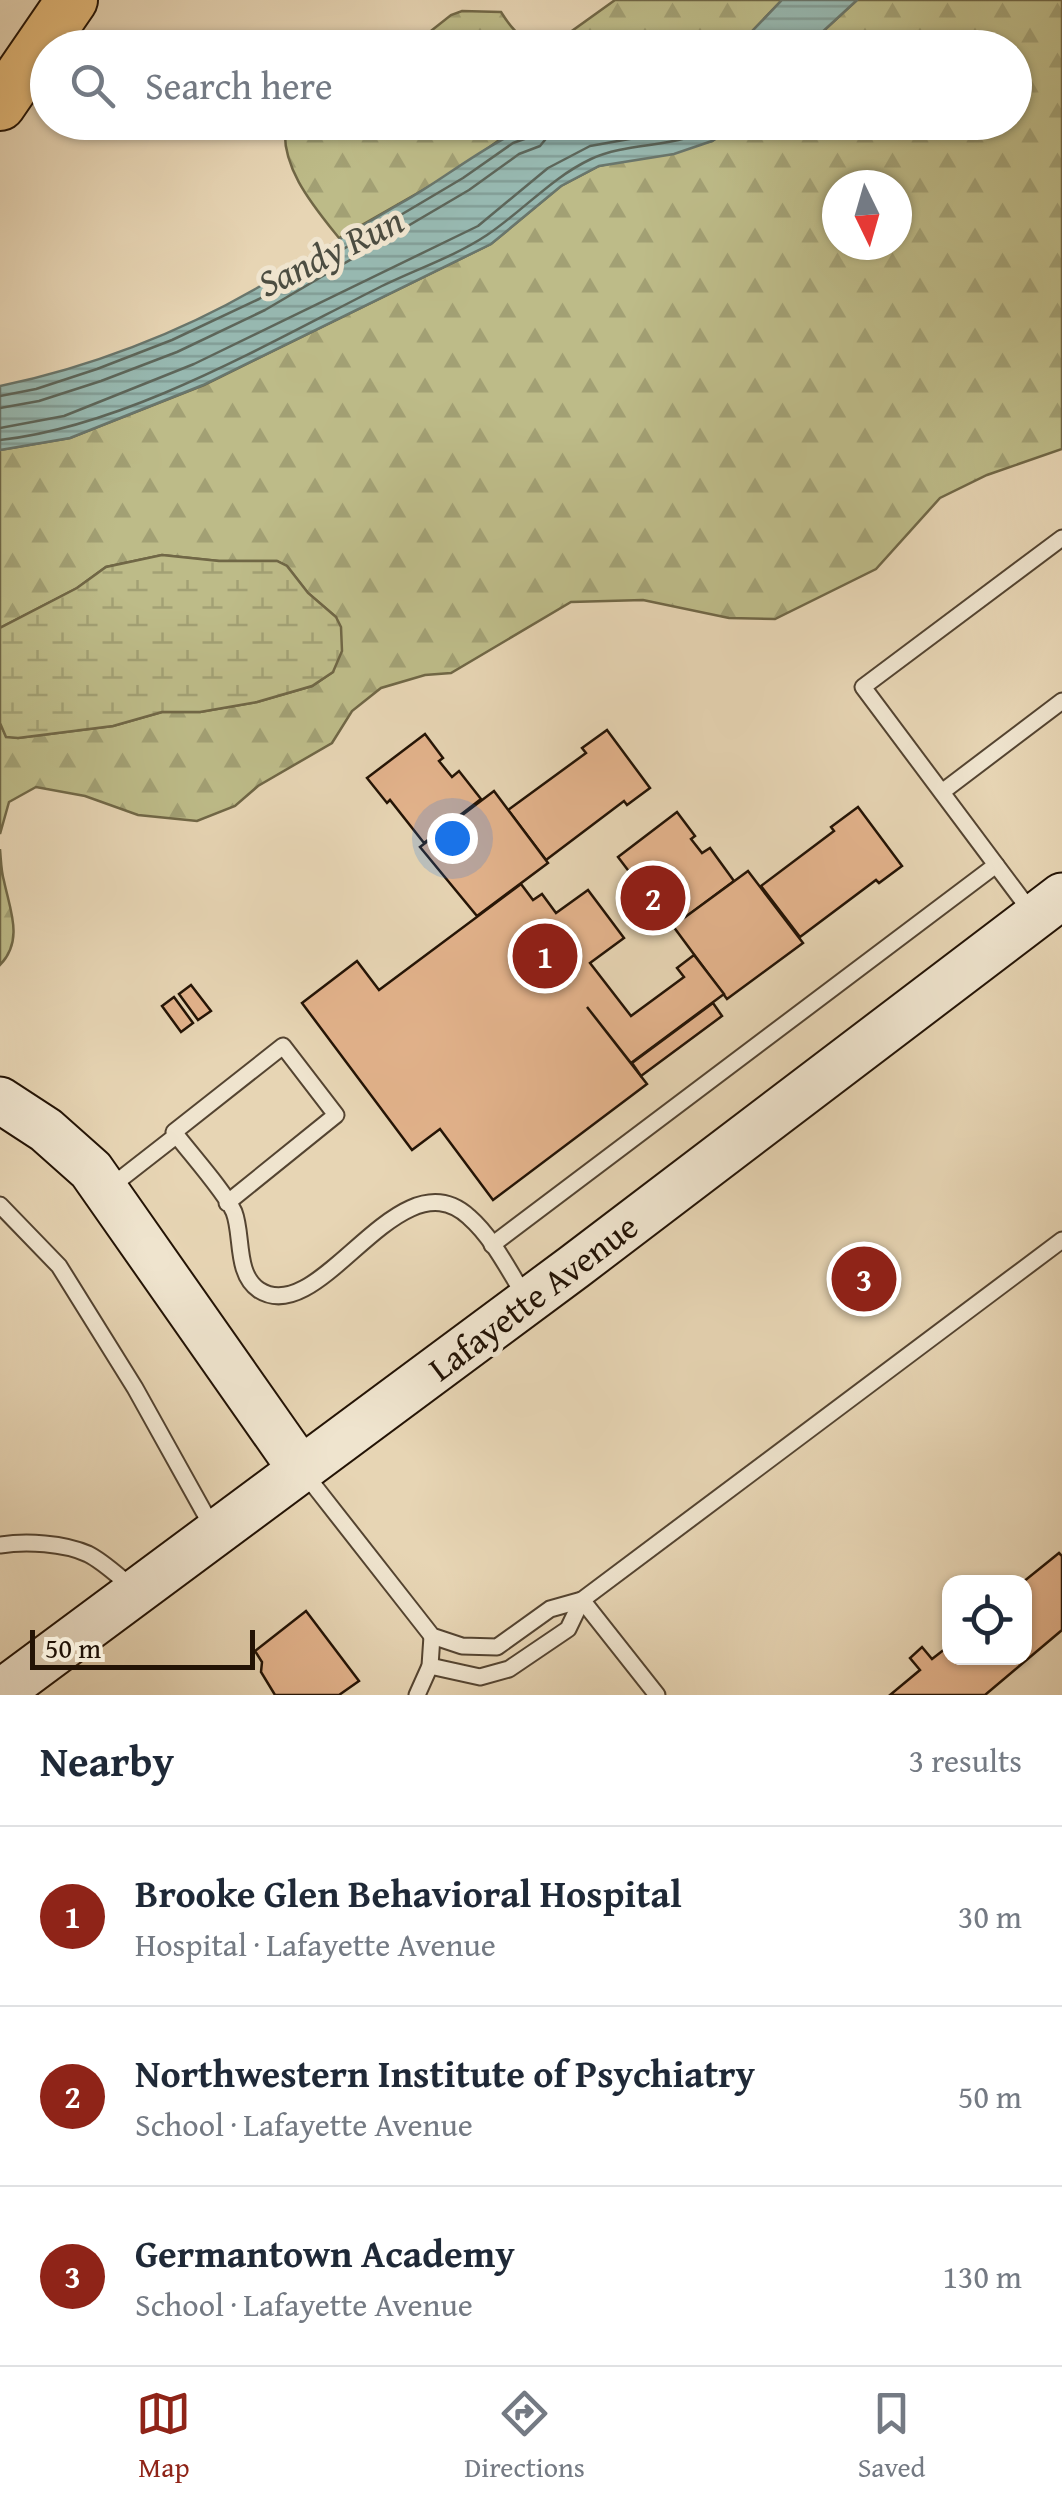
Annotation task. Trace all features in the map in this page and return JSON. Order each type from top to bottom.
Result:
[{"type":"main road","points":[[51,30],[72,0]]},
{"type":"main road","points":[[0,105],[30,61]]},
{"type":"main road","name":"Lafayette Avenue","points":[[0,1693],[528,1302],[1048,906]]},
{"type":"main road","points":[[0,1100],[30,1117],[91,1170],[300,1468]]},
{"type":"lane","points":[[1048,906],[996,866],[864,687],[1062,538]]},
{"type":"lane","points":[[942,792],[1062,700]]},
{"type":"lane","points":[[492,1245],[996,866]]},
{"type":"lane","points":[[227,1203],[336,1116],[282,1046],[174,1132],[177,1135],[227,1203],[234,1212],[250,1280],[260,1290],[279,1296],[301,1291],[420,1203],[449,1204],[468,1216],[492,1245],[528,1302]]},
{"type":"lane","points":[[105,1190],[177,1135]]},
{"type":"lane","points":[[0,1205],[59,1266],[135,1388],[215,1532]]},
{"type":"lane","points":[[300,1468],[432,1636],[462,1646],[496,1646],[550,1609],[582,1600],[1062,1240]]},
{"type":"lane","points":[[0,1545],[18,1542],[76,1550],[136,1591]]},
{"type":"lane","points":[[430,1666],[480,1676],[509,1669],[568,1629],[582,1600]]},
{"type":"lane","points":[[582,1600],[657,1695]]},
{"type":"lane","points":[[417,1695],[430,1666],[432,1636]]},
{"type":"green space","points":[[615,0],[782,0],[753,30],[573,30]]},
{"type":"green space","points":[[857,0],[1062,0],[1062,449],[987,475],[940,498],[876,569],[775,619],[729,618],[643,600],[571,602],[451,673],[425,675],[381,688],[352,711],[332,743],[258,786],[235,806],[197,821],[138,815],[85,796],[36,787],[9,802],[0,834],[0,723],[6,736],[18,738],[113,726],[162,712],[200,712],[257,702],[312,686],[333,672],[336,617],[308,593],[287,566],[277,561],[219,561],[162,555],[106,567],[77,588],[0,628],[0,450],[70,438],[204,385],[491,244],[561,186],[599,166],[714,140],[1032,140],[1032,30],[824,30]]},
{"type":"green space","points":[[462,11],[501,12],[514,30],[432,30]]},
{"type":"green space","points":[[285,140],[499,140],[458,170],[339,238],[309,199],[287,154]]},
{"type":"green space","points":[[162,555],[219,561],[277,561],[287,566],[341,627],[342,651],[333,672],[312,686],[257,702],[200,712],[162,712],[113,726],[6,737],[0,723],[0,628],[77,588],[106,567]]},
{"type":"green space","points":[[0,849],[13,935],[12,945],[0,965]]},
{"type":"water","points":[[782,0],[857,0],[824,30],[753,30]]},
{"type":"water","name":"Sandy Run","points":[[503,140],[714,140],[674,154],[599,166],[561,186],[491,244],[203,385],[70,438],[0,450],[0,386],[99,359],[196,320],[294,267]]},
{"type":"building","points":[[607,730],[650,788],[627,805],[624,801],[546,860],[508,810],[586,753],[582,748]]},
{"type":"building","points":[[425,734],[452,777],[459,771],[481,799],[424,843],[367,778]]},
{"type":"building","points":[[494,791],[548,863],[477,916],[420,847]]},
{"type":"building","points":[[858,807],[902,866],[879,883],[876,880],[800,937],[761,886],[834,831],[831,827]]},
{"type":"building","points":[[677,812],[702,853],[710,848],[734,881],[675,925],[641,879],[637,882],[618,857]]},
{"type":"building","points":[[748,871],[803,943],[727,999],[673,926]]},
{"type":"building","points":[[521,884],[533,900],[542,894],[556,913],[588,890],[624,938],[590,963],[631,1016],[684,977],[677,968],[694,955],[724,994],[631,1063],[587,1007],[647,1084],[493,1200],[440,1129],[412,1150],[302,1003],[357,961],[379,990]]},
{"type":"building","points":[[191,985],[211,1011],[198,1020],[179,994]]},
{"type":"building","points":[[174,997],[193,1023],[181,1032],[162,1006]]},
{"type":"building","points":[[713,1003],[722,1016],[641,1076],[632,1063]]},
{"type":"building","points":[[1059,1553],[1062,1556],[1062,1630],[1032,1655],[1032,1575]]},
{"type":"building","points":[[306,1611],[359,1681],[339,1695],[275,1695],[261,1672],[262,1662],[255,1651]]},
{"type":"building","points":[[922,1647],[932,1659],[942,1651],[942,1665],[1021,1665],[985,1695],[890,1695],[920,1670],[910,1658]]},
{"type":"place","name":"Northwestern Institute of Psychiatry","points":[[653,898]]},
{"type":"place","name":"Brooke Glen Behavioral Hospital","points":[[545,956]]},
{"type":"place","name":"Germantown Academy","points":[[864,1279]]}]
